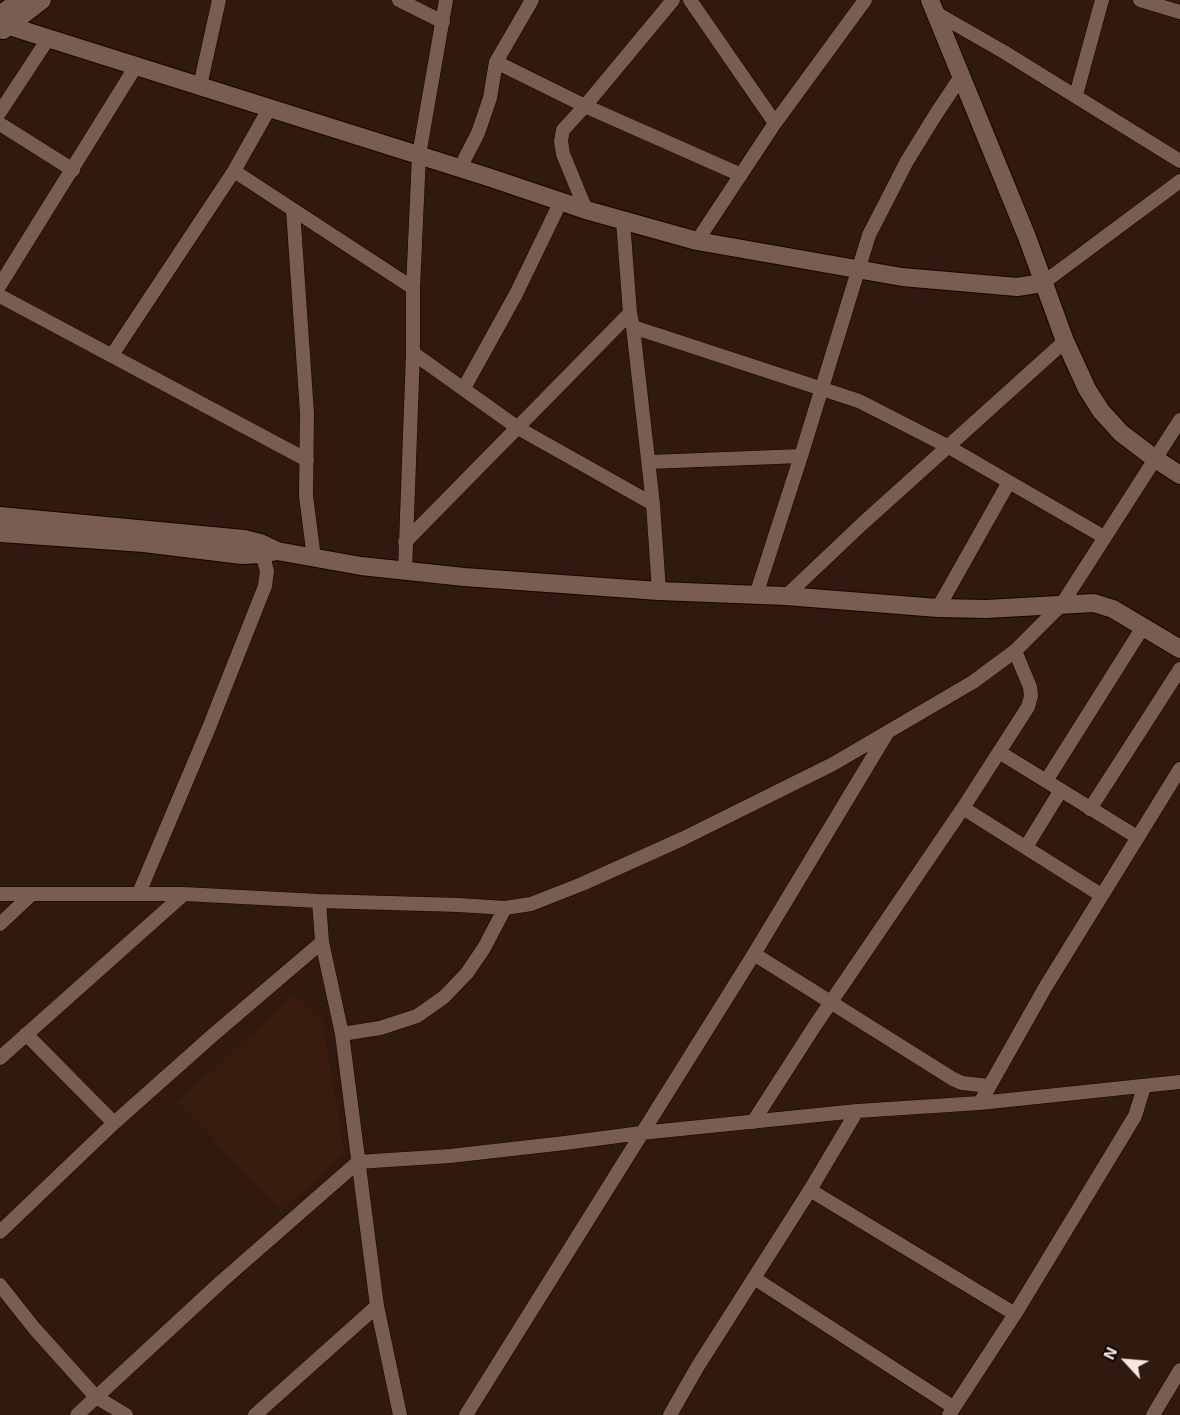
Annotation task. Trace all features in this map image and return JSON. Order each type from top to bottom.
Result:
[{"type":"street","points":[[5,27],[20,0]]},
{"type":"street","points":[[5,27],[42,0]]},
{"type":"street","points":[[200,86],[219,0]]},
{"type":"street","points":[[399,0],[442,22]]},
{"type":"street","points":[[405,571],[419,155],[446,0]]},
{"type":"street","points":[[460,168],[478,133],[490,98],[496,62],[532,0]]},
{"type":"street","points":[[586,210],[563,154],[561,141],[563,130],[673,0]]},
{"type":"street","points":[[690,0],[776,123]]},
{"type":"street","points":[[697,241],[776,123],[865,0]]},
{"type":"street","points":[[1076,95],[1102,0]]},
{"type":"street","points":[[1140,0],[1180,12]]},
{"type":"street","points":[[933,4],[1180,159]]},
{"type":"street","points":[[933,4],[1065,341],[1087,388],[1101,411],[1121,433],[1180,475]]},
{"type":"street","points":[[5,27],[200,86],[623,221],[697,241],[902,277],[1017,287],[1044,283],[1180,181]]},
{"type":"street","points":[[0,112],[48,39]]},
{"type":"street","points":[[496,62],[585,106],[741,175]]},
{"type":"street","points":[[0,285],[136,66]]},
{"type":"street","points":[[756,595],[869,235],[907,161],[962,75]]},
{"type":"street","points":[[112,355],[234,171],[269,109]]},
{"type":"street","points":[[0,124],[73,170]]},
{"type":"street","points":[[234,171],[413,288]]},
{"type":"street","points":[[464,388],[516,294],[561,201]]},
{"type":"street","points":[[292,210],[307,413],[306,496],[314,558]]},
{"type":"street","points":[[623,221],[649,462],[659,591]]},
{"type":"street","points":[[0,296],[307,460]]},
{"type":"street","points":[[632,320],[859,401],[947,446],[1104,537]]},
{"type":"street","points":[[405,542],[518,428],[632,320]]},
{"type":"street","points":[[786,596],[947,446],[1065,341]]},
{"type":"street","points":[[413,353],[518,428],[653,504]]},
{"type":"street","points":[[0,894],[184,894],[505,908],[542,900],[682,839],[823,769],[887,734],[973,682],[1015,651],[1062,603],[1180,420]]},
{"type":"street","points":[[649,462],[801,456]]},
{"type":"street","points":[[938,608],[1010,482]]},
{"type":"street","points":[[0,516],[186,532],[361,566],[475,578],[659,591],[786,596],[938,608],[1013,608],[1062,603],[1102,604],[1180,649]]},
{"type":"street","points":[[0,532],[144,543],[242,555],[266,549]]},
{"type":"street","points":[[139,893],[208,730],[265,586],[266,549]]},
{"type":"street","points":[[1046,781],[1143,627]]},
{"type":"street","points":[[753,1122],[1028,707],[1031,696],[1030,687],[1015,651]]},
{"type":"street","points":[[1090,809],[1180,669]]},
{"type":"street","points":[[466,1415],[754,954],[887,734]]},
{"type":"street","points":[[999,752],[1137,837]]},
{"type":"street","points":[[980,1103],[1101,895],[1180,769]]},
{"type":"street","points":[[1026,847],[1061,790]]},
{"type":"street","points":[[963,808],[1101,895]]},
{"type":"street","points":[[0,924],[32,894]]},
{"type":"street","points":[[0,1058],[184,894]]},
{"type":"street","points":[[319,901],[322,942],[342,1034],[377,1306],[400,1415]]},
{"type":"street","points":[[342,1034],[380,1028],[417,1016],[444,997],[467,973],[484,948],[505,908]]},
{"type":"street","points":[[0,1232],[114,1123],[322,942]]},
{"type":"street","points":[[754,954],[953,1079],[969,1084],[989,1086]]},
{"type":"street","points":[[26,1034],[114,1123]]},
{"type":"street","points":[[77,1415],[222,1281],[358,1162],[542,1146],[641,1132],[857,1111],[963,1102],[980,1103],[1180,1082]]},
{"type":"street","points":[[754,1278],[951,1411],[1015,1314],[1136,1116],[1144,1087]]},
{"type":"street","points":[[670,1415],[698,1366],[810,1190],[857,1111]]},
{"type":"street","points":[[810,1190],[1015,1314]]},
{"type":"street","points":[[0,1285],[34,1328],[96,1397],[126,1415]]},
{"type":"street","points":[[255,1415],[377,1306]]},
{"type":"street","points":[[1153,1415],[1180,1370]]},
{"type":"shaded area","points":[[294,994],[323,1021],[345,1154],[281,1210],[178,1102]]}]
